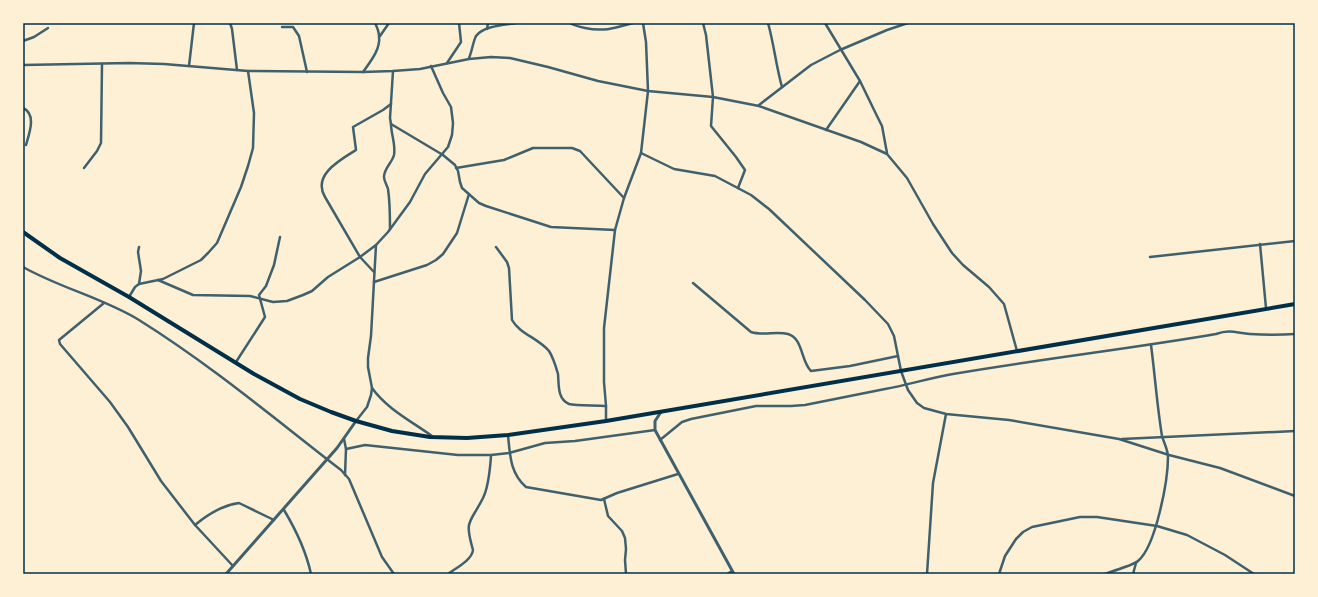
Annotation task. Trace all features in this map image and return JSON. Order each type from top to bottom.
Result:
[{"type":"main road","points":[[23,232],[60,258],[129,297],[254,374],[300,400],[356,421],[392,431],[433,437],[467,438],[508,435],[606,421],[1295,304]]},
{"type":"street","points":[[189,66],[194,23]]},
{"type":"street","points":[[230,23],[232,29],[236,70]]},
{"type":"street","points":[[375,23],[380,36]]},
{"type":"street","points":[[363,72],[375,54],[380,36],[389,23]]},
{"type":"street","points":[[447,63],[461,42],[459,23]]},
{"type":"street","points":[[487,29],[488,23]]},
{"type":"street","points":[[469,58],[476,37],[480,32],[487,29],[516,23]]},
{"type":"street","points":[[570,23],[598,31],[632,23]]},
{"type":"street","points":[[606,421],[604,328],[615,230],[624,198],[641,153],[648,91],[646,42],[643,23]]},
{"type":"street","points":[[703,23],[706,35],[713,97],[710,123],[712,129],[745,170],[738,188]]},
{"type":"street","points":[[768,23],[776,69],[782,87]]},
{"type":"street","points":[[825,23],[860,81],[882,126],[887,154]]},
{"type":"street","points":[[759,106],[811,64],[887,30],[908,23]]},
{"type":"street","points":[[282,28],[293,27],[297,32],[307,72]]},
{"type":"street","points":[[23,40],[34,37],[48,28]]},
{"type":"street","points":[[23,65],[150,64],[248,71],[363,72],[393,71],[432,66],[469,58],[510,58],[598,81],[648,91],[713,97],[759,106],[861,142],[887,154],[907,178],[933,224],[952,253],[963,265],[1001,299],[1004,304],[1017,351]]},
{"type":"street","points":[[84,168],[101,143],[102,64]]},
{"type":"street","points":[[158,280],[193,295],[250,296],[273,302],[287,301],[312,291],[328,277],[376,245],[410,202],[425,174],[443,155],[448,147],[452,135],[453,123],[450,107],[432,66]]},
{"type":"street","points":[[129,297],[139,284],[158,280],[201,260],[217,243],[248,166],[252,148],[254,113],[248,71]]},
{"type":"street","points":[[390,229],[388,189],[384,177],[386,168],[394,156],[395,145],[391,132],[390,118],[393,71]]},
{"type":"street","points":[[826,130],[860,81]]},
{"type":"street","points":[[374,272],[360,257],[321,191],[322,182],[331,166],[356,150],[353,127],[383,110],[391,103]]},
{"type":"street","points":[[23,108],[26,109],[30,116],[31,124],[26,145]]},
{"type":"street","points":[[391,124],[443,155],[456,168],[460,184],[482,205],[552,226],[615,230]]},
{"type":"street","points":[[456,168],[504,160],[533,148],[572,148],[580,151],[624,198]]},
{"type":"street","points":[[641,153],[674,169],[705,173],[715,176],[751,195],[760,202],[865,300],[888,324],[892,331],[901,371],[908,390],[917,403],[924,408],[946,414],[1009,420],[1119,439],[1169,455],[1220,468],[1295,496]]},
{"type":"street","points":[[374,282],[426,265],[436,260],[443,254],[457,233],[470,194]]},
{"type":"street","points":[[236,362],[265,317],[259,295],[266,286],[274,265],[280,238]]},
{"type":"street","points":[[1150,257],[1295,241]]},
{"type":"street","points":[[1260,244],[1266,308]]},
{"type":"street","points":[[226,574],[327,460],[344,439],[370,401],[372,388],[368,367],[376,245]]},
{"type":"street","points":[[139,284],[140,265],[138,252],[140,246]]},
{"type":"street","points":[[496,246],[507,262],[509,268],[512,320],[515,325],[548,350],[552,356],[562,399],[570,404],[606,406]]},
{"type":"street","points":[[23,267],[61,286],[104,303],[138,320],[207,366],[270,413],[283,426],[341,470],[349,479],[382,557],[394,574]]},
{"type":"street","points":[[693,283],[751,332],[758,334],[784,334],[792,336],[796,339],[808,368],[811,371],[850,366],[898,356]]},
{"type":"street","points":[[104,303],[59,340],[59,342],[110,402],[128,427],[161,481],[194,525],[233,566]]},
{"type":"street","points":[[660,440],[682,422],[756,406],[805,405],[894,388],[952,374],[1151,345],[1216,334],[1224,331],[1263,335],[1295,334]]},
{"type":"street","points":[[1133,574],[1137,563],[1147,548],[1156,526],[1169,455],[1162,437],[1151,345]]},
{"type":"street","points":[[372,388],[387,406],[433,437]]},
{"type":"street","points":[[661,412],[655,421],[654,430],[733,572],[727,574]]},
{"type":"street","points":[[927,574],[933,483],[946,414]]},
{"type":"street","points":[[346,449],[365,445],[458,456],[491,455],[510,453],[545,443],[575,441],[654,430]]},
{"type":"street","points":[[1119,439],[1295,431]]},
{"type":"street","points":[[508,435],[511,464],[519,481],[526,487],[596,500],[604,499],[678,474]]},
{"type":"street","points":[[344,439],[346,449],[345,475]]},
{"type":"street","points":[[448,574],[473,554],[468,527],[469,521],[483,498],[486,489],[491,455]]},
{"type":"street","points":[[604,499],[608,516],[622,531],[625,538],[626,549],[624,560],[626,574]]},
{"type":"street","points":[[194,525],[216,511],[239,503],[274,520]]},
{"type":"street","points":[[284,510],[302,545],[308,560],[311,574]]},
{"type":"street","points":[[999,574],[1005,556],[1016,539],[1023,532],[1039,524],[1080,517],[1097,517],[1156,526],[1187,535],[1225,554],[1254,574]]},
{"type":"street","points":[[1106,574],[1137,563]]}]
